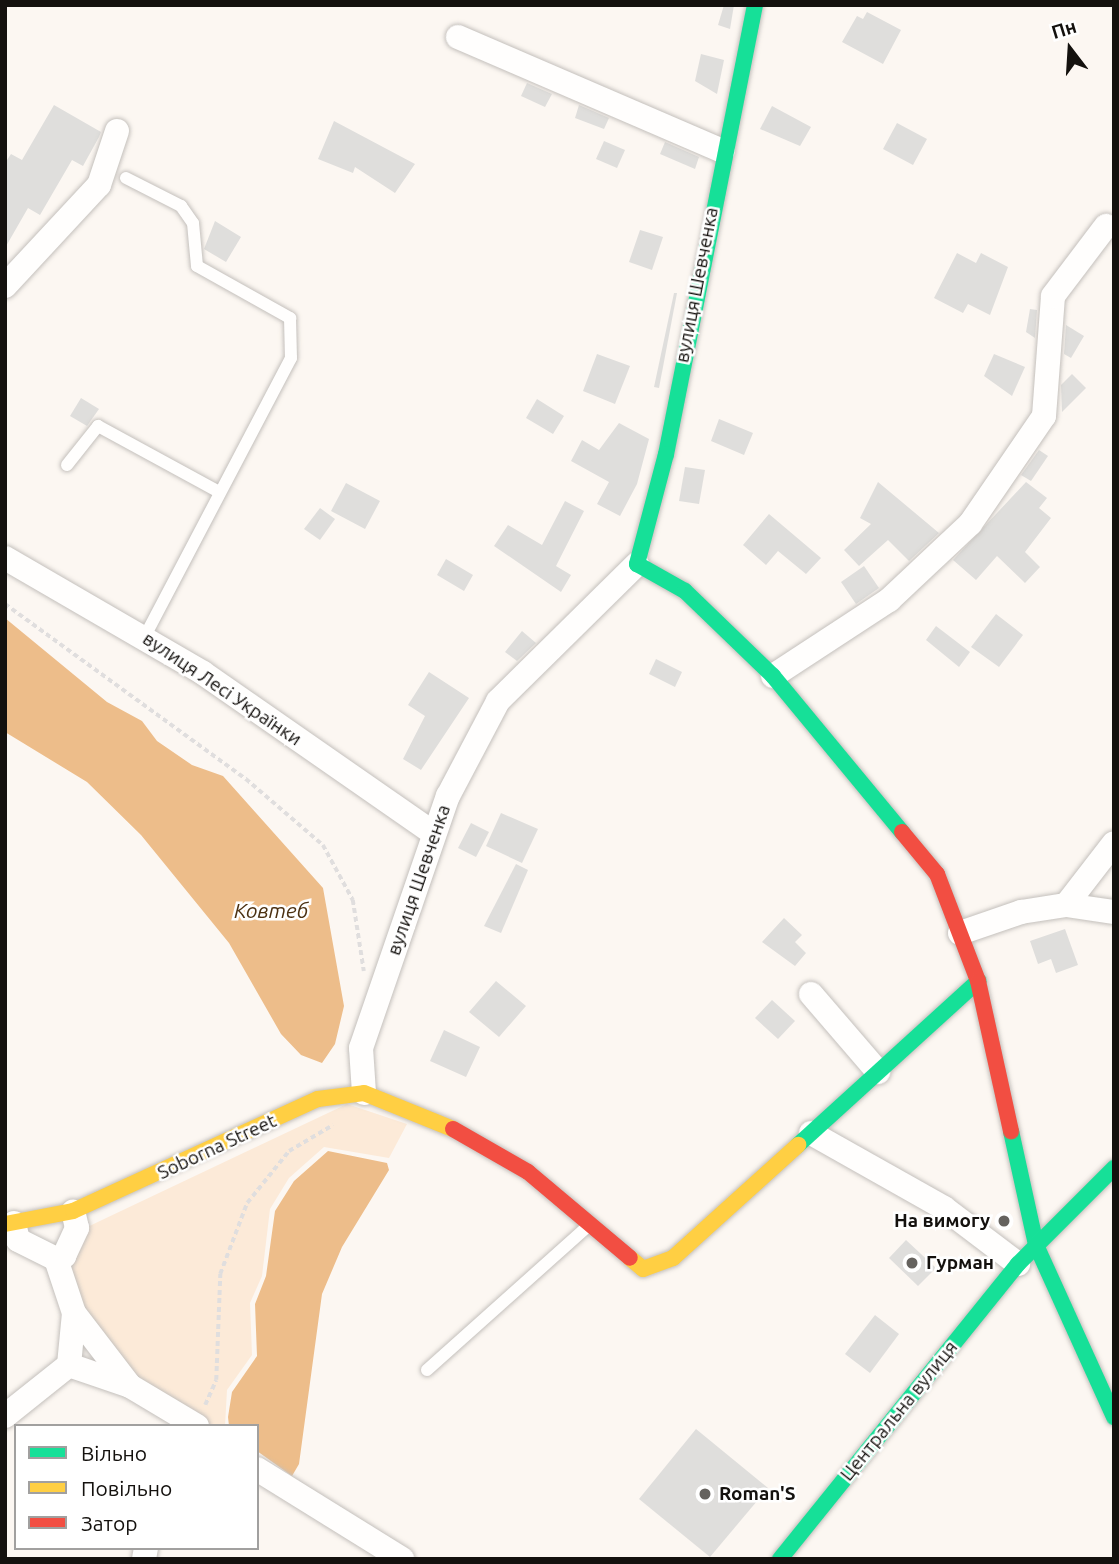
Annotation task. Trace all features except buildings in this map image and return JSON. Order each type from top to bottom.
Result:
[{"type":"street","name":"вулиця Шевченка","points":[[354,1093],[361,1048],[432,832],[498,701],[637,564],[666,454],[723,151],[755,5]]},
{"type":"street","points":[[458,37],[723,151]]},
{"type":"street","points":[[5,286],[99,185],[117,131]]},
{"type":"street","points":[[773,676],[888,600],[970,524],[1044,416],[1053,296],[1106,226]]},
{"type":"street","name":"вулиця Лесі Українки","points":[[5,558],[145,636],[432,832]]},
{"type":"street","points":[[637,564],[685,592],[773,676],[937,874],[978,981],[1035,1245],[1114,1417]]},
{"type":"street","points":[[1066,905],[1114,842]]},
{"type":"street","points":[[960,933],[1021,912],[1066,905],[1114,912]]},
{"type":"street","points":[[354,1093],[437,1120],[528,1172],[587,1227],[643,1269],[673,1258],[978,981]]},
{"type":"street","points":[[811,994],[878,1072]]},
{"type":"street","name":"Soborna Street","points":[[56,1259],[18,1240],[9,1224],[73,1210],[318,1099],[354,1093]]},
{"type":"street","points":[[811,1133],[944,1208],[1018,1264]]},
{"type":"street","name":"Центральна вулиця","points":[[780,1559],[1018,1264],[1114,1168]]},
{"type":"street","points":[[73,1210],[76,1228],[64,1256],[56,1259],[74,1313],[130,1386],[164,1416],[193,1424]]},
{"type":"street","points":[[5,1416],[69,1365],[74,1313]]},
{"type":"street","points":[[69,1365],[130,1386]]},
{"type":"street","points":[[259,1470],[402,1559]]},
{"type":"lane","points":[[125,178],[181,206],[193,223],[197,266],[290,318],[291,358],[145,636]]},
{"type":"lane","points":[[67,465],[98,426],[219,492]]},
{"type":"lane","points":[[427,1370],[587,1227]]},
{"type":"path","points":[[5,604],[246,779],[323,845],[353,900],[365,979]]},
{"type":"path","points":[[197,1424],[216,1380],[220,1274],[247,1203],[289,1152],[328,1132],[354,1093]]},
{"type":"shaded area","points":[[347,1104],[407,1124],[389,1158],[324,1147],[289,1178],[270,1209],[262,1276],[250,1303],[252,1355],[227,1390],[225,1424],[205,1424],[141,1388],[77,1301],[65,1266],[83,1229]]},
{"type":"water","name":"Ковтеб","points":[[5,618],[107,702],[142,721],[157,741],[192,765],[223,776],[323,888],[344,1006],[335,1044],[322,1063],[301,1055],[281,1034],[229,943],[141,835],[87,782],[5,732]]},
{"type":"water","points":[[328,1151],[387,1163],[389,1170],[342,1247],[322,1294],[299,1464],[292,1476],[259,1452],[259,1424],[229,1424],[228,1417],[232,1392],[257,1356],[255,1304],[266,1276],[275,1211],[294,1181]]},
{"type":"traffic: fast","points":[[755,5],[666,454],[637,564],[685,591],[773,676],[902,832]]},
{"type":"traffic: fast","points":[[798,1145],[978,981]]},
{"type":"traffic: fast","points":[[1011,1131],[1036,1245],[1114,1417]]},
{"type":"traffic: fast","points":[[780,1559],[1018,1264],[1114,1168]]},
{"type":"traffic: slow","points":[[5,1224],[73,1211],[318,1099],[364,1093],[453,1129]]},
{"type":"traffic: slow","points":[[630,1258],[643,1269],[673,1258],[798,1145]]},
{"type":"traffic: jam","points":[[902,832],[937,874],[978,981],[1011,1131]]},
{"type":"traffic: jam","points":[[453,1129],[528,1172],[630,1258]]},
{"type":"place","name":"На вимогу","points":[[1004,1221]]},
{"type":"place","name":"Гурман","points":[[912,1263]]},
{"type":"place","name":"Roman'S","points":[[705,1494]]}]
